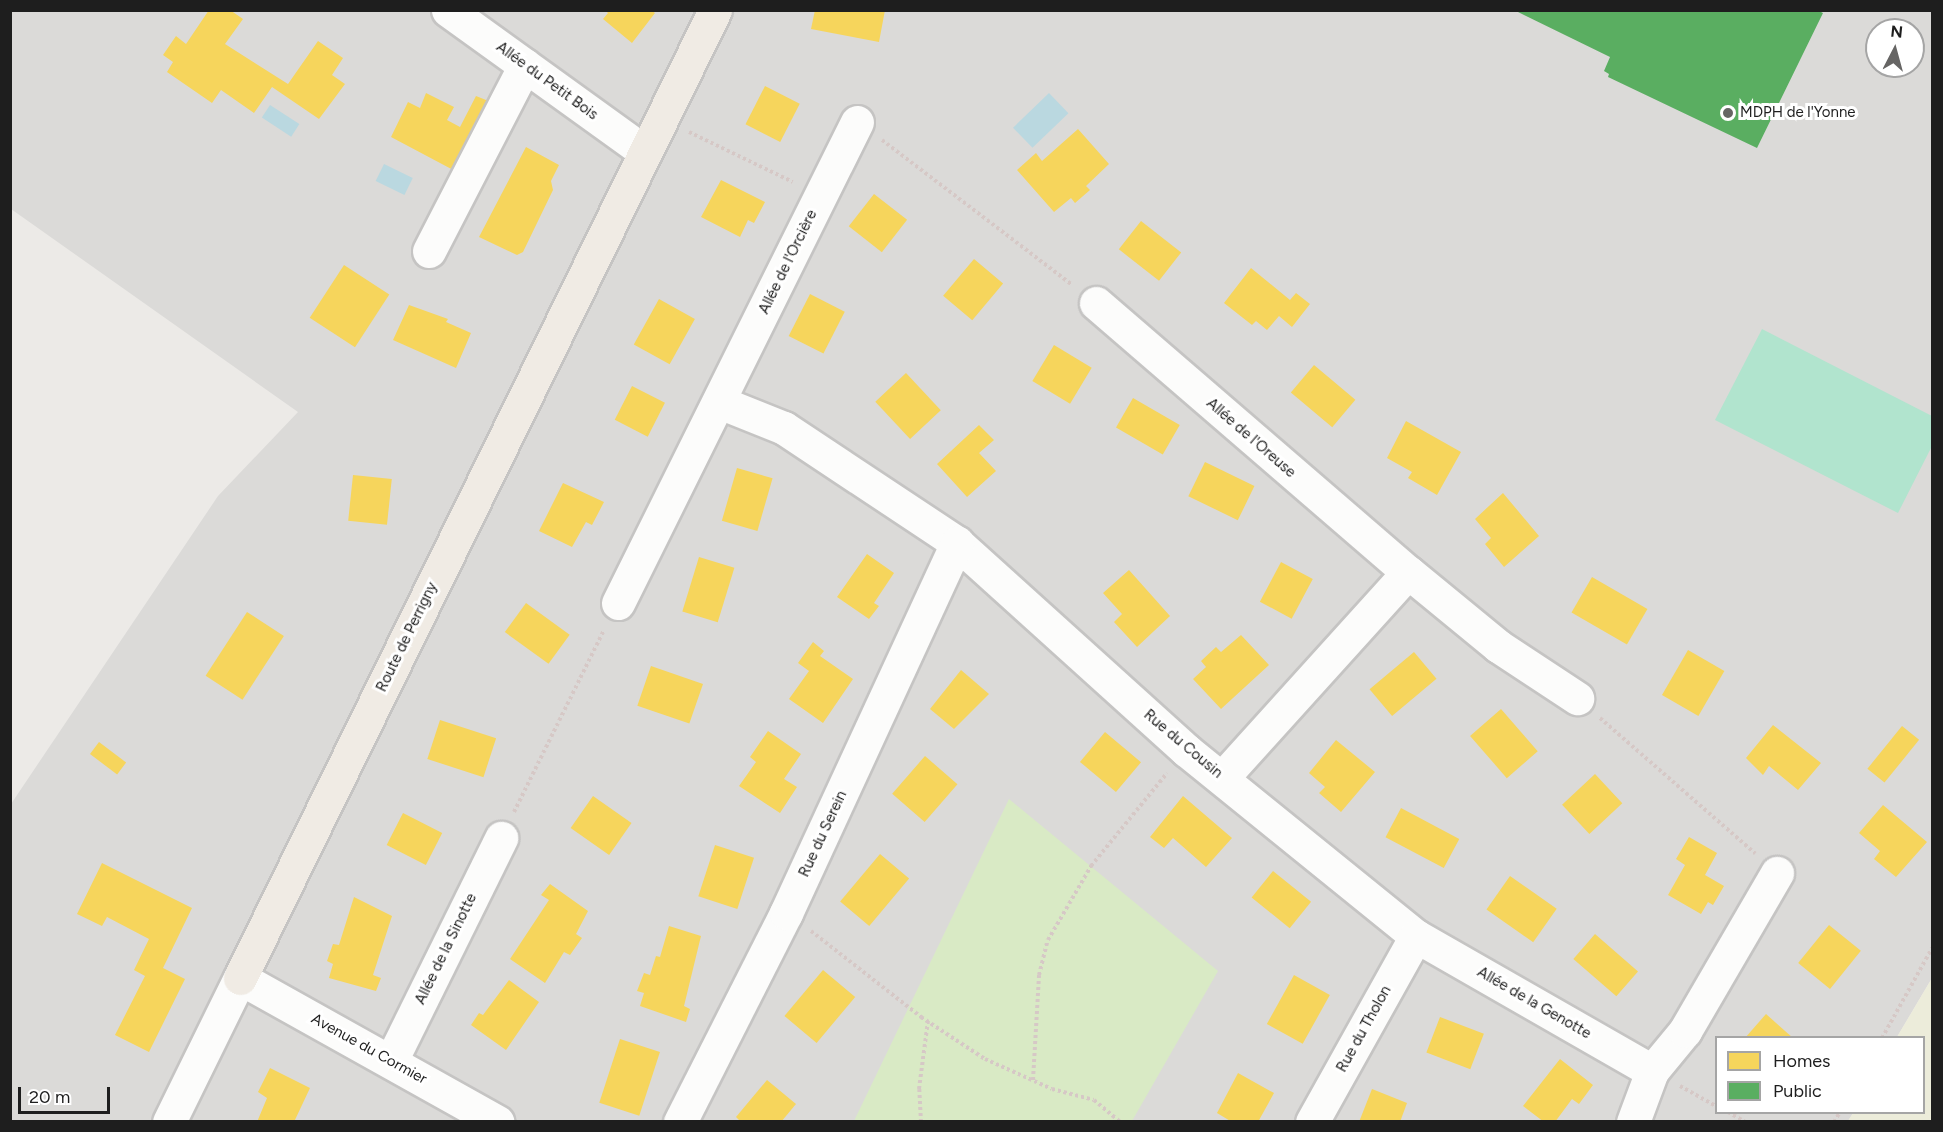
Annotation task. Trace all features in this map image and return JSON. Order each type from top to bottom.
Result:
[{"type":"main road","name":"Route de Perrigny","points":[[240,978],[715,10]]},
{"type":"street","name":"Allée du Petit Bois","points":[[448,10],[645,152]]},
{"type":"street","points":[[429,251],[525,65]]},
{"type":"street","name":"Allée de l'Orcière","points":[[618,603],[857,122]]},
{"type":"street","name":"Allée de l'Oreuse","points":[[1096,303],[1408,572],[1498,646],[1577,698]]},
{"type":"street","points":[[719,402],[784,428],[957,543]]},
{"type":"street","name":"Rue du Cousin","points":[[957,543],[1186,750],[1223,777],[1416,936]]},
{"type":"street","name":"Rue du Serein","points":[[680,1122],[786,912],[957,543]]},
{"type":"street","points":[[1223,777],[1408,572]]},
{"type":"street","name":"Allée de la Sinotte","points":[[391,1061],[501,837]]},
{"type":"street","points":[[1633,1122],[1652,1071],[1685,1031],[1777,873]]},
{"type":"street","name":"Allée de la Genotte","points":[[1416,936],[1652,1071]]},
{"type":"street","name":"Rue du Tholon","points":[[1312,1122],[1416,936]]},
{"type":"street","name":"Avenue du Cormier","points":[[240,978],[498,1122]]},
{"type":"street","name":"Route de Perrigny","points":[[169,1122],[240,978]]},
{"type":"path","points":[[662,118],[821,195]]},
{"type":"path","points":[[857,122],[1096,303]]},
{"type":"path","points":[[501,837],[618,603]]},
{"type":"path","points":[[1577,698],[1777,873]]},
{"type":"path","points":[[1033,1080],[1039,975],[1047,940],[1091,866],[1186,750]]},
{"type":"path","points":[[786,912],[928,1022],[985,1059],[1033,1080],[1094,1100],[1120,1122]]},
{"type":"path","points":[[1883,1036],[1932,948]]},
{"type":"path","points":[[921,1122],[919,1089],[928,1022]]},
{"type":"path","points":[[1652,1071],[1715,1105]]},
{"type":"path","points":[[1730,1114],[1744,1122]]},
{"type":"shaded area","points":[[11,11],[1932,11],[1932,978],[1898,1036],[1715,1036],[1715,1114],[1852,1114],[1848,1121],[11,1121],[11,804],[218,496],[298,412],[11,209]]},
{"type":"green space","points":[[1762,329],[1932,416],[1932,446],[1898,513],[1715,420]]},
{"type":"green space","points":[[1009,799],[1218,971],[1132,1121],[854,1121]]},
{"type":"green space","points":[[1932,978],[1932,1121],[1848,1121],[1852,1114],[1925,1114],[1925,1036],[1898,1036]]},
{"type":"water","points":[[1049,93],[1068,113],[1032,148],[1013,128]]},
{"type":"water","points":[[270,105],[299,124],[291,137],[262,118]]},
{"type":"water","points":[[384,164],[413,178],[404,195],[376,181]]},
{"type":"building: Homes","points":[[209,10],[230,10],[243,19],[225,44],[288,84],[318,41],[343,58],[332,75],[345,84],[319,119],[272,87],[254,113],[221,90],[212,103],[167,72],[173,62],[163,55],[176,36],[186,44]]},
{"type":"building: Homes","points":[[605,10],[651,10],[655,13],[632,43],[603,19],[608,13]]},
{"type":"building: Homes","points":[[815,10],[885,10],[879,42],[811,29]]},
{"type":"building: Homes","points":[[765,86],[800,104],[780,142],[745,124]]},
{"type":"building: Homes","points":[[426,93],[454,107],[447,120],[460,127],[476,96],[491,102],[457,172],[391,137],[408,102],[420,108]]},
{"type":"building: Homes","points":[[1078,129],[1109,164],[1086,186],[1090,190],[1075,203],[1071,198],[1054,212],[1017,170],[1036,153],[1042,161]]},
{"type":"building: Homes","points":[[526,147],[559,165],[551,181],[553,190],[523,252],[517,255],[479,237]]},
{"type":"building: Homes","points":[[721,180],[765,202],[754,223],[748,220],[740,237],[701,217]]},
{"type":"building: Homes","points":[[874,194],[907,220],[882,252],[849,226]]},
{"type":"building: Homes","points":[[1141,221],[1181,252],[1159,281],[1119,249]]},
{"type":"building: Homes","points":[[974,259],[1003,283],[972,320],[943,296]]},
{"type":"building: Homes","points":[[344,265],[389,294],[355,347],[310,318]]},
{"type":"building: Homes","points":[[1251,268],[1290,300],[1296,293],[1310,304],[1292,327],[1279,316],[1267,330],[1256,321],[1252,325],[1224,303]]},
{"type":"building: Homes","points":[[810,294],[845,312],[823,354],[789,336]]},
{"type":"building: Homes","points":[[659,299],[695,319],[670,364],[634,344]]},
{"type":"building: Homes","points":[[409,305],[448,319],[446,322],[471,333],[456,368],[393,340]]},
{"type":"building: Homes","points":[[1054,345],[1092,368],[1070,404],[1032,381]]},
{"type":"building: Homes","points":[[1314,365],[1355,400],[1332,427],[1291,393]]},
{"type":"building: Homes","points":[[906,373],[941,410],[910,439],[875,402]]},
{"type":"building: Homes","points":[[632,386],[665,403],[648,437],[615,420]]},
{"type":"building: Homes","points":[[1133,398],[1180,425],[1163,454],[1116,427]]},
{"type":"building: Homes","points":[[1406,421],[1461,452],[1437,495],[1408,478],[1412,472],[1387,458]]},
{"type":"building: Homes","points":[[979,425],[994,440],[979,453],[996,471],[967,497],[937,464]]},
{"type":"building: Homes","points":[[1205,462],[1254,486],[1238,520],[1188,496]]},
{"type":"building: Homes","points":[[737,468],[773,478],[757,531],[722,521]]},
{"type":"building: Homes","points":[[353,475],[392,479],[387,525],[348,521]]},
{"type":"building: Homes","points":[[563,483],[604,502],[592,525],[586,522],[572,547],[539,531]]},
{"type":"building: Homes","points":[[1503,493],[1539,536],[1504,567],[1485,544],[1491,538],[1475,519]]},
{"type":"building: Homes","points":[[867,554],[894,573],[874,603],[879,606],[869,619],[837,597]]},
{"type":"building: Homes","points":[[699,557],[734,568],[718,622],[682,612]]},
{"type":"building: Homes","points":[[1281,562],[1313,579],[1292,619],[1260,602]]},
{"type":"building: Homes","points":[[1129,570],[1170,616],[1137,647],[1114,622],[1122,614],[1103,593]]},
{"type":"building: Homes","points":[[1592,577],[1647,609],[1627,645],[1572,613]]},
{"type":"building: Homes","points":[[526,603],[570,635],[549,664],[505,632]]},
{"type":"building: Homes","points":[[247,612],[284,636],[243,700],[206,676]]},
{"type":"building: Homes","points":[[1241,635],[1269,665],[1221,709],[1193,679],[1206,667],[1201,661],[1216,647],[1221,652]]},
{"type":"building: Homes","points":[[813,642],[824,651],[820,656],[853,679],[823,723],[789,699],[809,671],[798,663]]},
{"type":"building: Homes","points":[[1688,650],[1724,671],[1698,716],[1662,695]]},
{"type":"building: Homes","points":[[1414,652],[1436,679],[1392,716],[1370,689]]},
{"type":"building: Homes","points":[[651,666],[703,684],[689,724],[637,706]]},
{"type":"building: Homes","points":[[961,670],[989,694],[954,729],[930,709]]},
{"type":"building: Homes","points":[[1501,709],[1538,751],[1507,778],[1470,736]]},
{"type":"building: Homes","points":[[440,720],[496,738],[483,777],[427,759]]},
{"type":"building: Homes","points":[[1773,725],[1821,763],[1798,790],[1769,766],[1763,775],[1746,758]]},
{"type":"building: Homes","points":[[1902,726],[1919,740],[1884,783],[1867,769]]},
{"type":"building: Homes","points":[[768,731],[801,754],[784,779],[797,787],[780,813],[739,786],[756,762],[750,757]]},
{"type":"building: Homes","points":[[1105,732],[1141,762],[1116,792],[1080,762]]},
{"type":"building: Homes","points":[[1336,740],[1375,772],[1341,812],[1319,793],[1325,787],[1309,773]]},
{"type":"building: Homes","points":[[99,742],[126,762],[117,774],[90,754]]},
{"type":"building: Homes","points":[[925,756],[957,784],[925,822],[892,794]]},
{"type":"building: Homes","points":[[1595,774],[1622,803],[1589,834],[1562,805]]},
{"type":"building: Homes","points":[[593,796],[632,823],[609,855],[571,828]]},
{"type":"building: Homes","points":[[1183,796],[1232,838],[1206,867],[1173,838],[1164,848],[1150,837]]},
{"type":"building: Homes","points":[[1883,805],[1927,842],[1896,877],[1874,859],[1880,851],[1859,833]]},
{"type":"building: Homes","points":[[1401,808],[1459,839],[1444,868],[1386,837]]},
{"type":"building: Homes","points":[[403,813],[442,833],[426,865],[387,845]]},
{"type":"building: Homes","points":[[1689,837],[1717,853],[1705,875],[1724,886],[1713,905],[1708,902],[1701,914],[1668,895],[1685,865],[1676,859]]},
{"type":"building: Homes","points":[[715,845],[754,858],[737,909],[698,896]]},
{"type":"building: Homes","points":[[880,854],[909,878],[869,926],[840,901]]},
{"type":"building: Homes","points":[[102,863],[192,908],[163,968],[185,979],[149,1052],[115,1035],[145,976],[134,970],[149,939],[107,917],[102,926],[77,914]]},
{"type":"building: Homes","points":[[1273,871],[1311,902],[1290,928],[1252,897]]},
{"type":"building: Homes","points":[[1510,876],[1557,909],[1533,942],[1486,910]]},
{"type":"building: Homes","points":[[550,884],[588,911],[576,934],[582,938],[570,955],[564,952],[545,983],[510,959],[549,900],[541,895]]},
{"type":"building: Homes","points":[[354,897],[392,916],[373,975],[381,978],[376,991],[329,978],[333,964],[327,961],[333,944],[339,945]]},
{"type":"building: Homes","points":[[1829,925],[1861,951],[1830,989],[1798,963]]},
{"type":"building: Homes","points":[[669,926],[701,936],[684,1006],[690,1009],[686,1022],[640,1006],[644,993],[637,991],[644,973],[650,975],[656,956],[660,957]]},
{"type":"building: Homes","points":[[1595,934],[1638,971],[1616,996],[1573,959]]},
{"type":"building: Homes","points":[[823,970],[855,997],[817,1043],[784,1016]]},
{"type":"building: Homes","points":[[1294,975],[1330,995],[1303,1044],[1267,1024]]},
{"type":"building: Homes","points":[[509,980],[539,1002],[506,1050],[471,1025],[479,1013],[483,1015]]},
{"type":"building: Homes","points":[[1766,1014],[1791,1036],[1747,1036]]},
{"type":"building: Homes","points":[[1440,1017],[1484,1034],[1470,1069],[1426,1052]]},
{"type":"building: Homes","points":[[620,1039],[660,1052],[639,1116],[599,1103]]},
{"type":"building: Homes","points":[[1560,1059],[1593,1085],[1579,1104],[1572,1099],[1555,1122],[1544,1122],[1523,1106]]},
{"type":"building: Homes","points":[[270,1068],[310,1088],[294,1122],[257,1122],[267,1098],[258,1092]]},
{"type":"building: Homes","points":[[1238,1073],[1274,1093],[1258,1122],[1232,1122],[1217,1113]]},
{"type":"building: Homes","points":[[767,1080],[796,1104],[781,1122],[741,1122],[736,1117]]},
{"type":"building: Homes","points":[[1372,1089],[1407,1103],[1400,1122],[1359,1122]]},
{"type":"building: Public","name":"MDPH de l'Yonne","points":[[1514,10],[1817,10],[1823,13],[1757,148],[1608,77],[1609,74],[1604,71],[1610,57]]},
{"type":"place","name":"MDPH de l'Yonne","points":[[1728,113]]}]
